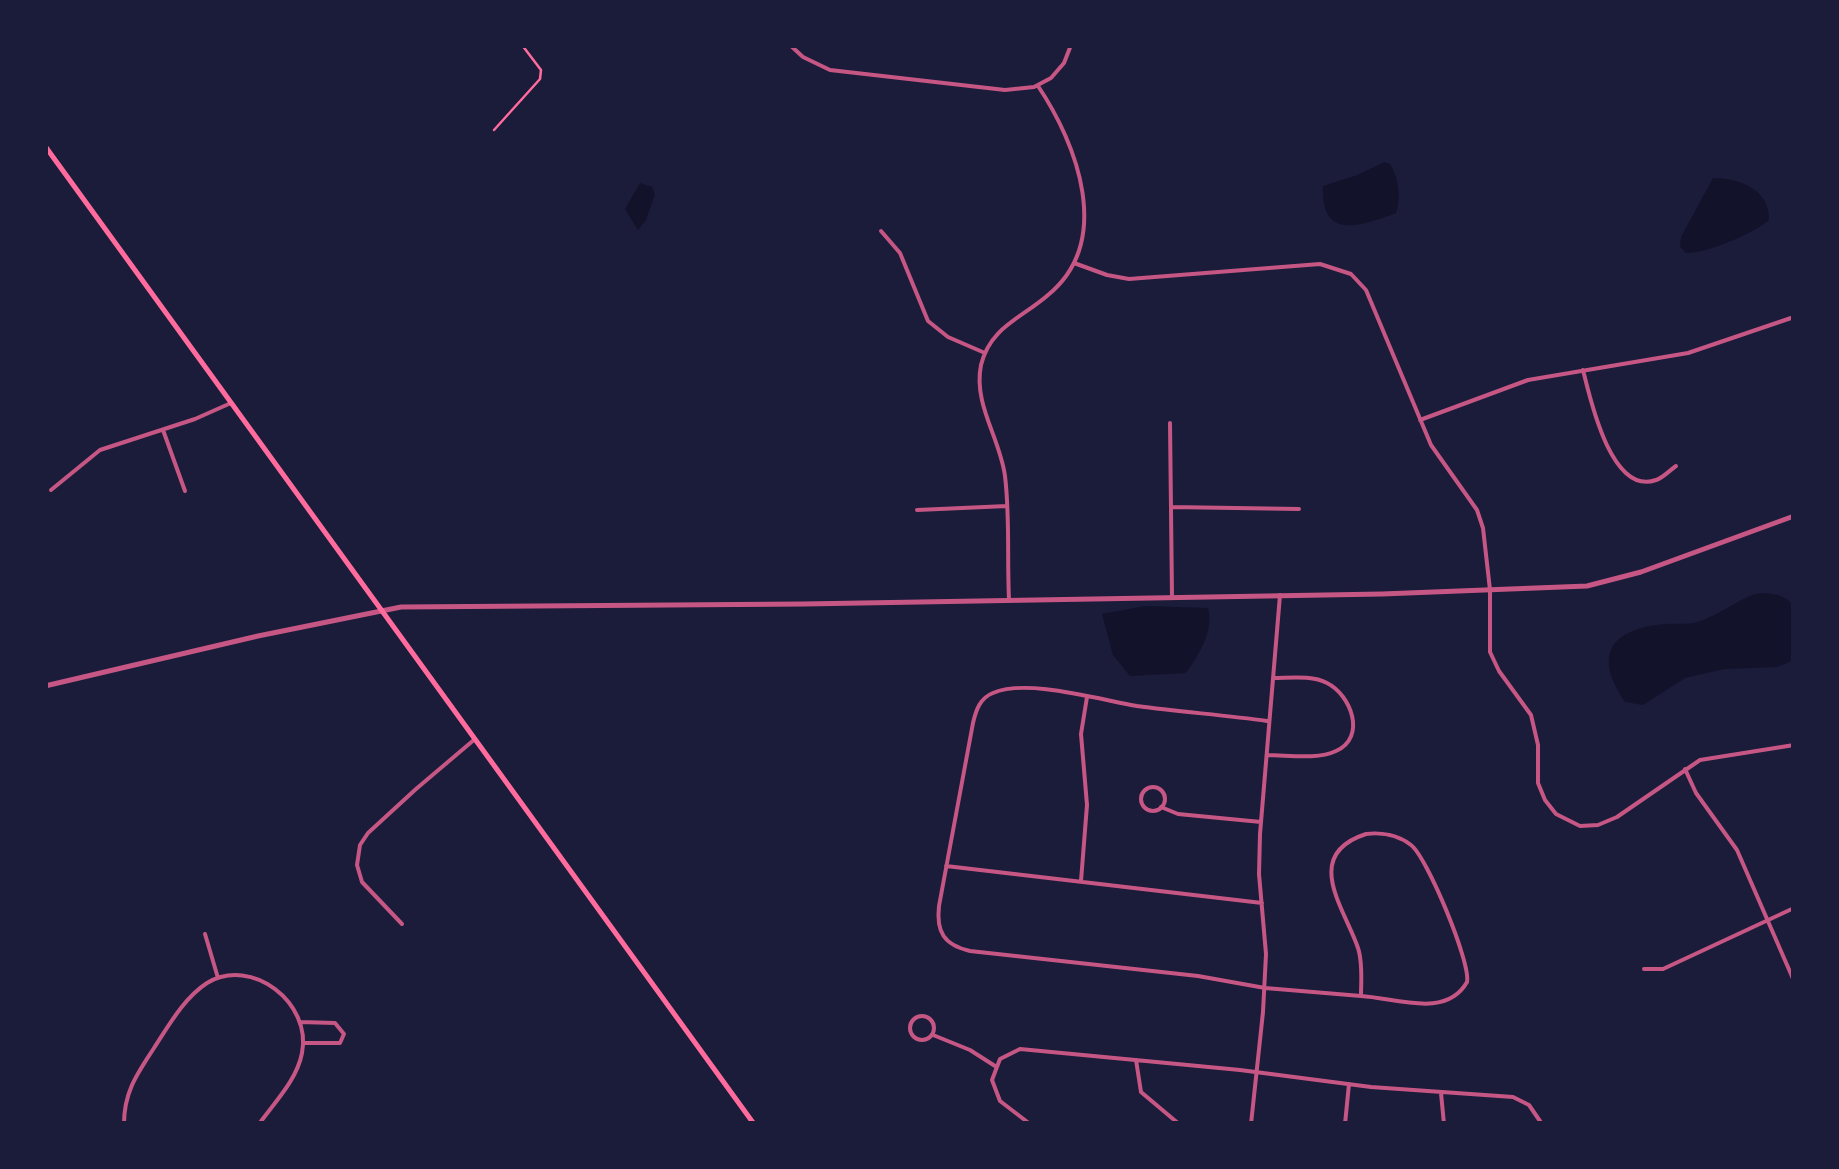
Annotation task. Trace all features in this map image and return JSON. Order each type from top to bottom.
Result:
[{"type":"main road","points":[[45,146],[754,1124]]},
{"type":"street","points":[[790,45],[803,57],[830,70],[1005,90],[1038,86],[1058,71],[1071,45]]},
{"type":"street","points":[[1009,599],[1003,464],[981,398],[980,376],[985,354],[999,330],[1053,292],[1074,263],[1081,224],[1080,173],[1070,141],[1038,86]]},
{"type":"street","points":[[881,231],[900,253],[928,321],[948,337],[985,354]]},
{"type":"street","points":[[1074,263],[1129,278],[1309,264],[1342,269],[1366,290],[1431,445],[1480,519],[1490,590],[1490,652],[1531,716],[1537,736],[1541,792],[1556,814],[1580,826],[1598,825],[1636,804],[1684,769],[1711,757],[1794,745]]},
{"type":"street","points":[[1420,420],[1518,383],[1688,353],[1794,317]]},
{"type":"street","points":[[1583,370],[1600,426],[1622,468],[1634,478],[1650,481],[1676,466]]},
{"type":"street","points":[[51,490],[100,450],[231,404]]},
{"type":"street","points":[[1170,423],[1172,597]]},
{"type":"street","points":[[162,430],[185,491]]},
{"type":"street","points":[[917,510],[1007,506]]},
{"type":"street","points":[[1171,508],[1299,509]]},
{"type":"street","points":[[45,686],[382,608],[1568,588],[1605,582],[1794,516]]},
{"type":"street","points":[[1251,1124],[1265,988],[1266,934],[1259,864],[1261,822],[1280,595]]},
{"type":"street","points":[[1266,755],[1334,752],[1347,744],[1354,730],[1348,706],[1330,684],[1318,679],[1273,678]]},
{"type":"street","points":[[1268,721],[1051,690],[992,693],[981,702],[972,723],[938,922],[943,938],[954,947],[1265,988],[1440,1003],[1457,996],[1468,982],[1459,942],[1416,850],[1381,833],[1358,836],[1346,844],[1336,856],[1332,871],[1334,896],[1360,953],[1361,996]]},
{"type":"street","points":[[1081,881],[1087,805],[1081,734],[1088,698]]},
{"type":"street","points":[[402,924],[362,882],[357,866],[360,845],[420,784],[475,739]]},
{"type":"street","points":[[1684,769],[1737,850],[1794,981]]},
{"type":"street","points":[[1162,807],[1165,800],[1160,789],[1144,790],[1144,807],[1151,810],[1162,807],[1178,814],[1261,822]]},
{"type":"street","points":[[946,866],[1262,903]]},
{"type":"street","points":[[1644,969],[1663,969],[1794,908]]},
{"type":"street","points":[[206,934],[218,978]]},
{"type":"street","points":[[124,1124],[126,1097],[138,1070],[190,997],[218,978],[242,976],[261,980],[284,997],[300,1022],[304,1043],[296,1071],[258,1124]]},
{"type":"street","points":[[921,1017],[928,1019],[933,1025],[932,1034],[927,1039],[916,1038],[911,1033],[912,1023],[921,1017]]},
{"type":"street","points":[[300,1022],[334,1023],[344,1034],[340,1043],[304,1043]]},
{"type":"street","points":[[932,1034],[995,1066]]},
{"type":"street","points":[[1030,1124],[1005,1106],[992,1080],[995,1066],[1013,1050],[1028,1048],[1513,1098],[1529,1105],[1542,1124]]},
{"type":"street","points":[[1136,1060],[1140,1092],[1179,1124]]},
{"type":"street","points":[[1345,1124],[1349,1084]]},
{"type":"street","points":[[1441,1093],[1444,1124]]},
{"type":"path","points":[[494,130],[540,79],[541,70],[522,45]]},
{"type":"shaded area","points":[[1385,162],[1390,164],[1397,182],[1396,213],[1357,225],[1336,222],[1328,215],[1323,186]]},
{"type":"shaded area","points":[[1713,178],[1751,187],[1764,200],[1769,220],[1729,242],[1686,253],[1680,247],[1681,237]]},
{"type":"shaded area","points":[[640,183],[652,187],[655,194],[638,230],[625,209]]},
{"type":"shaded area","points":[[1755,594],[1776,595],[1794,606],[1794,660],[1777,667],[1724,669],[1685,678],[1643,705],[1625,702],[1610,671],[1612,647],[1620,638],[1646,627],[1703,620]]},
{"type":"shaded area","points":[[1145,606],[1208,608],[1207,634],[1186,673],[1130,676],[1113,655],[1102,614]]}]
